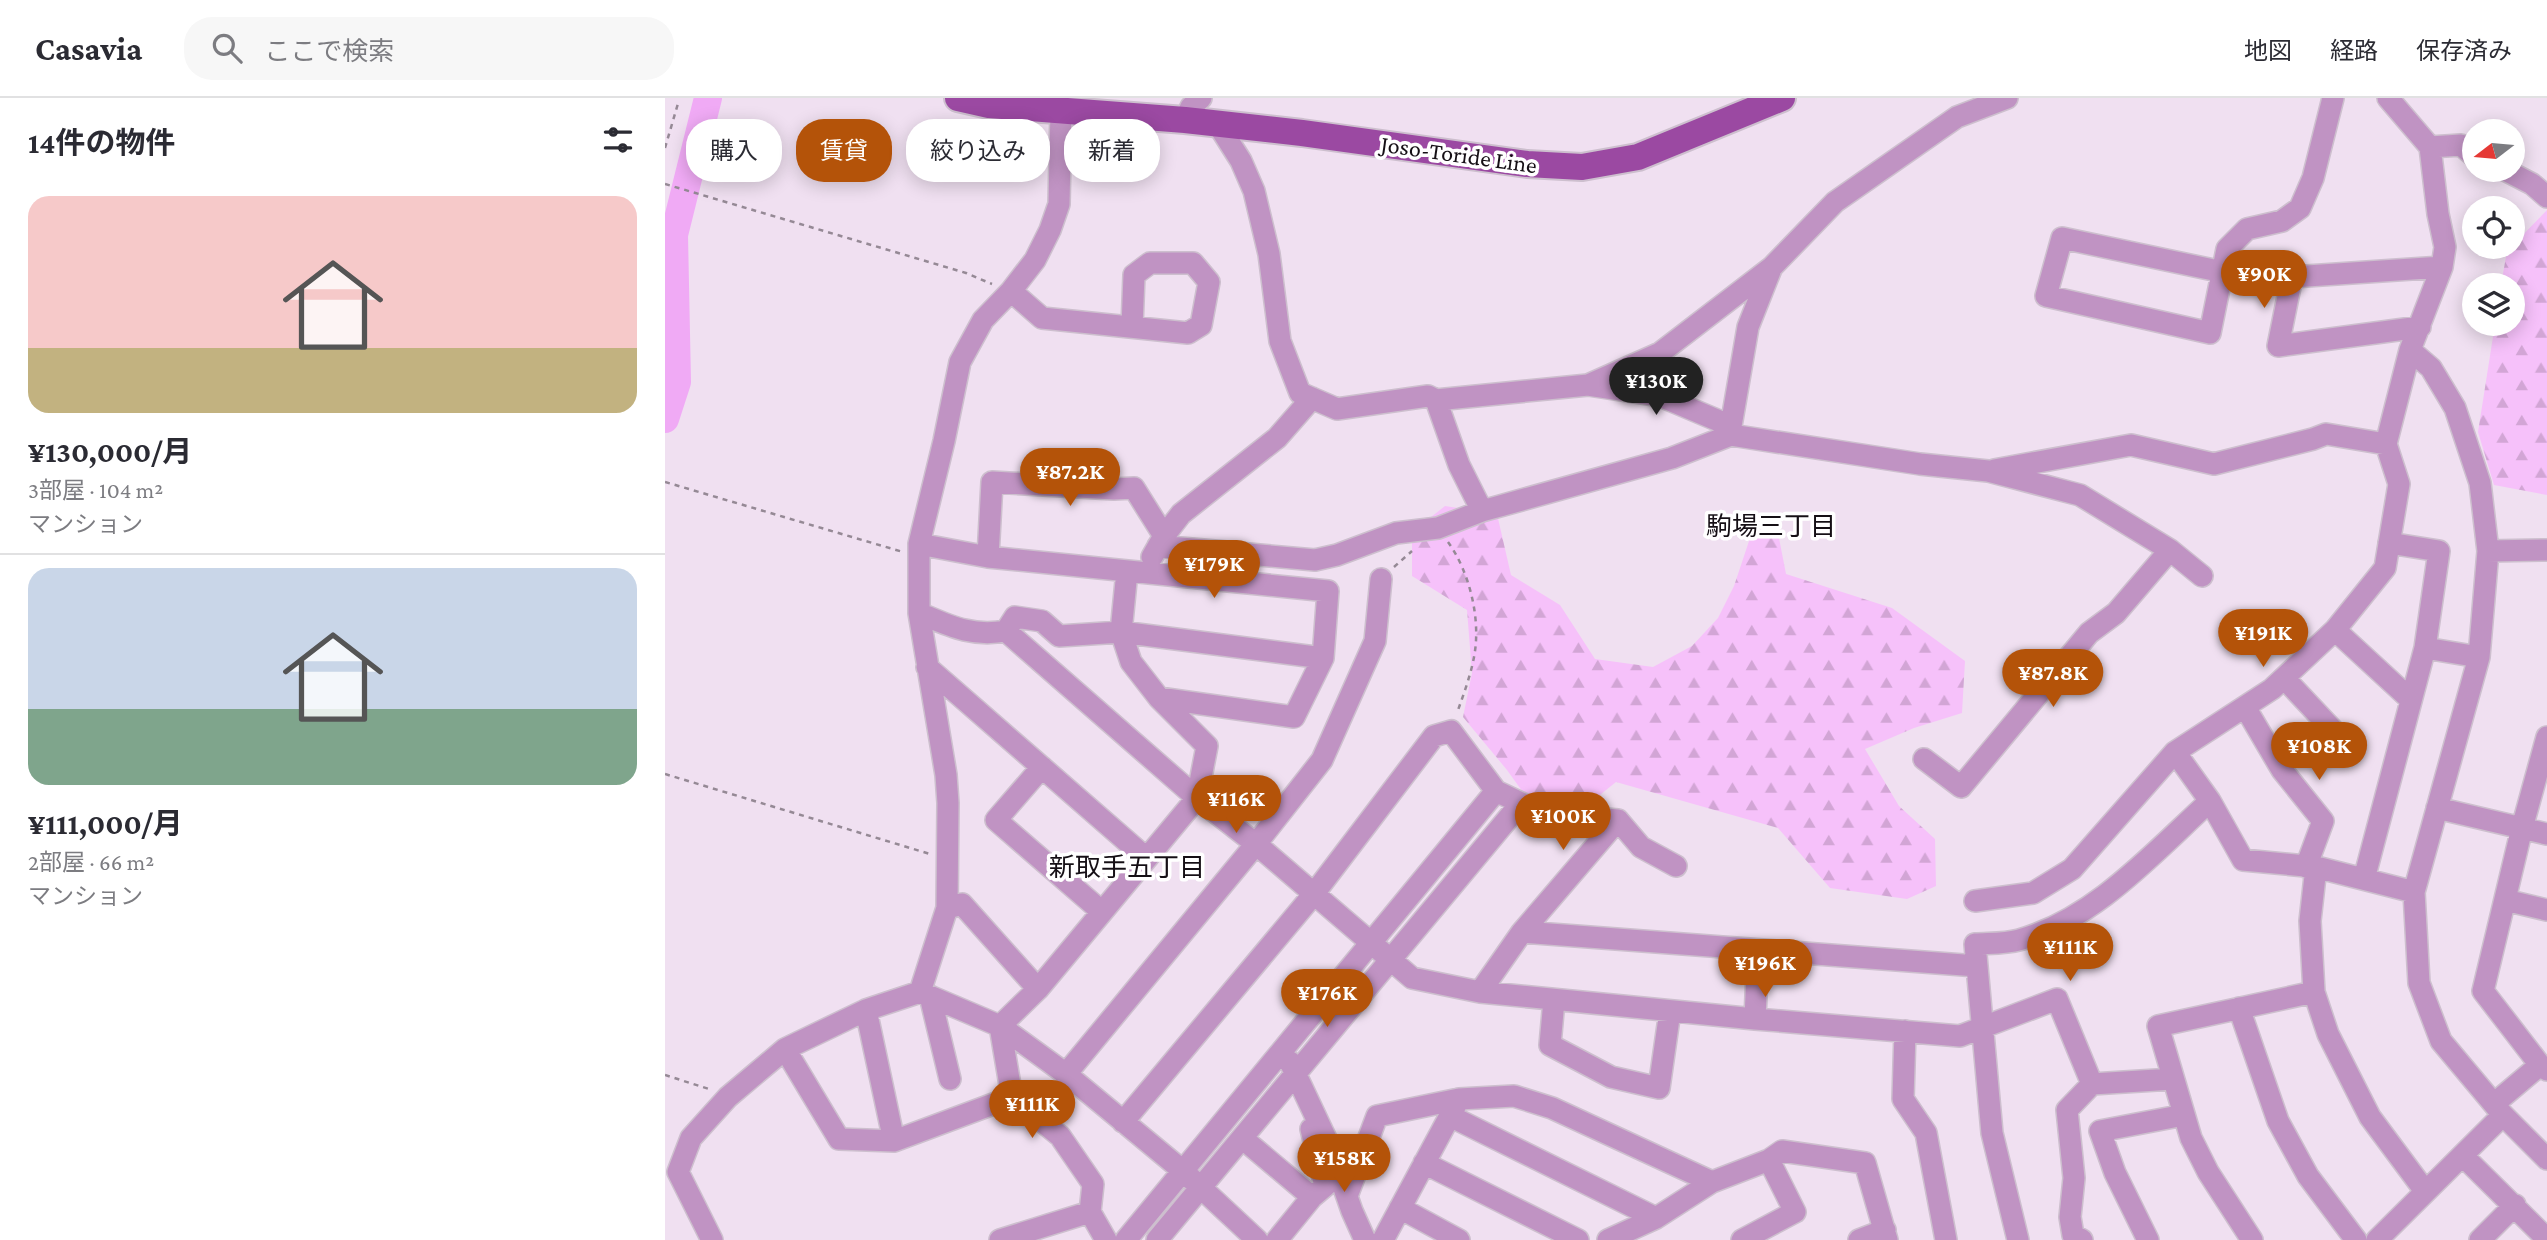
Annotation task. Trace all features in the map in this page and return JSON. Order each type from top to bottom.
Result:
[{"type":"main road","name":"Joso-Toride Line","points":[[958,98],[989,105],[1217,123],[1527,164],[1582,167],[1638,157],[1782,98]]},
{"type":"street","points":[[1185,120],[1191,107],[1201,98]]},
{"type":"street","points":[[1588,385],[1660,353],[1772,267],[1835,202],[1957,117],[2007,98]]},
{"type":"street","points":[[2223,272],[2062,238],[2046,296],[2210,333],[2223,272],[2227,249],[2247,229],[2282,220],[2300,208],[2313,178],[2333,98]]},
{"type":"street","points":[[1975,901],[2033,893],[2071,869],[2175,752],[2272,689],[2335,629],[2385,568],[2399,484],[2386,444],[2410,350],[2442,267],[2445,247],[2430,147],[2388,98]]},
{"type":"street","points":[[950,1079],[925,994],[947,908],[947,860],[946,775],[919,613],[920,549],[960,362],[983,320],[1011,291],[1035,260],[1059,204],[1061,110]]},
{"type":"street","points":[[1060,153],[1133,130],[1138,126],[1141,116]]},
{"type":"street","points":[[1217,123],[1241,161],[1254,191],[1269,254],[1280,341],[1300,393],[1337,409],[1428,396],[1436,400],[1588,385],[1660,396],[1731,430],[1920,464],[1988,471],[2080,495],[2170,550],[2202,576]]},
{"type":"street","points":[[2430,147],[2462,146]]},
{"type":"street","points":[[2525,180],[2547,197]]},
{"type":"street","points":[[1731,430],[1748,327],[1772,267]]},
{"type":"street","points":[[2420,327],[2278,345],[2292,277],[2442,267]]},
{"type":"street","points":[[1011,291],[1042,318],[1132,327]]},
{"type":"street","points":[[2410,350],[2431,368],[2455,408],[2480,483],[2487,551],[2479,657],[2414,892],[2419,983],[2441,1041],[2499,1109],[2547,1159]]},
{"type":"street","points":[[1000,1026],[1038,989],[1197,798],[1207,746],[1159,698],[1131,662],[1121,632],[1136,571],[1181,514],[1277,438],[1312,398]]},
{"type":"street","points":[[1436,400],[1459,465],[1482,511]]},
{"type":"street","points":[[1161,541],[1315,560],[1337,555],[1396,533],[1438,528],[1482,511],[1672,458],[1731,430]]},
{"type":"street","points":[[1988,471],[2131,445],[2214,464],[2326,434],[2386,444]]},
{"type":"street","points":[[988,557],[992,482],[1134,488],[1161,541]]},
{"type":"street","points":[[2364,879],[2425,648],[2439,551],[2389,543]]},
{"type":"street","points":[[920,549],[1328,591],[1323,658],[1294,717],[1159,698]]},
{"type":"street","points":[[1924,759],[1961,788],[2089,633],[2116,614],[2170,550]]},
{"type":"street","points":[[2487,551],[2547,550]]},
{"type":"street","points":[[1066,1073],[1256,845],[1322,760],[1375,641],[1381,579]]},
{"type":"street","points":[[919,613],[967,632],[986,634],[1006,631],[1015,617],[1042,621],[1059,636],[1121,632],[1323,658]]},
{"type":"street","points":[[2335,629],[2410,699]]},
{"type":"street","points":[[1006,631],[1197,798],[1412,978],[1480,992],[1554,1000],[1961,1035],[2057,999],[2092,1084]]},
{"type":"street","points":[[2425,648],[2479,657]]},
{"type":"street","points":[[927,667],[1146,858]]},
{"type":"street","points":[[2284,678],[2347,745]]},
{"type":"street","points":[[2245,707],[2282,770],[2323,821],[2311,867],[2310,921],[2314,992],[2328,1034],[2370,1117],[2425,1191]]},
{"type":"street","points":[[1123,1122],[1313,895],[1434,736],[1451,731],[1496,791],[1544,814],[1618,820],[1641,847],[1676,866]]},
{"type":"street","points":[[2377,1240],[2463,1156],[2499,1109],[2543,1068],[2483,991],[2547,737]]},
{"type":"street","points":[[2175,752],[2210,801],[2243,860],[2311,867],[2414,892]]},
{"type":"street","points":[[1042,767],[996,820],[1101,911]]},
{"type":"street","points":[[1126,1240],[1496,791]]},
{"type":"street","points":[[2018,1240],[1992,1133],[1981,1028],[1976,944],[2017,941],[2056,926],[2110,892],[2210,801]]},
{"type":"street","points":[[1157,1240],[1521,803]]},
{"type":"street","points":[[2437,808],[2547,834]]},
{"type":"street","points":[[1480,992],[1523,932],[1618,820]]},
{"type":"street","points":[[2505,900],[2547,910]]},
{"type":"street","points":[[947,908],[962,904],[1038,989]]},
{"type":"street","points":[[1523,932],[1977,966]]},
{"type":"street","points":[[1755,1019],[1758,950]]},
{"type":"street","points":[[2252,1240],[2208,1172],[2191,1138],[2158,1026],[2314,992]]},
{"type":"street","points":[[712,1240],[678,1172],[691,1138],[728,1097],[785,1049],[866,1010],[925,994],[1000,1026],[1066,1073],[1183,1171],[1257,1240]]},
{"type":"street","points":[[1554,1000],[1550,1045],[1611,1077],[1659,1088],[1670,1011]]},
{"type":"street","points":[[2239,1008],[2278,1121],[2308,1176],[2356,1240]]},
{"type":"street","points":[[866,1010],[894,1142]]},
{"type":"street","points":[[1000,1026],[1012,1097],[1060,1136],[1093,1184],[1090,1212],[1106,1240]]},
{"type":"street","points":[[1905,1031],[1903,1099],[1926,1133],[1946,1240]]},
{"type":"street","points":[[785,1049],[839,1139],[894,1142],[1012,1097]]},
{"type":"street","points":[[1283,1049],[1329,1145],[1366,1240]]},
{"type":"street","points":[[2082,1240],[2073,1235],[2070,1217],[2074,1178],[2067,1110],[2092,1084],[2173,1079]]},
{"type":"street","points":[[1347,1196],[1377,1116],[1455,1107],[1514,1096],[1552,1108],[1712,1182]]},
{"type":"street","points":[[1383,1240],[1455,1107]]},
{"type":"street","points":[[1455,1107],[1656,1218]]},
{"type":"street","points":[[2147,1240],[2115,1173],[2100,1131],[2184,1115]]},
{"type":"street","points":[[1277,1240],[1325,1185],[1309,1124]]},
{"type":"street","points":[[1242,1138],[1313,1197]]},
{"type":"street","points":[[1608,1240],[1656,1218],[1712,1182],[1769,1160],[1782,1151],[1865,1163],[1886,1235],[1859,1240]]},
{"type":"street","points":[[2463,1156],[2547,1239]]},
{"type":"street","points":[[1742,1240],[1795,1212],[1769,1160]]},
{"type":"street","points":[[1425,1163],[1578,1240]]},
{"type":"street","points":[[2480,1240],[2515,1205]]},
{"type":"street","points":[[1400,1208],[1459,1240]]},
{"type":"street","points":[[1000,1240],[1090,1212]]},
{"type":"path","points":[[665,148],[679,100]]},
{"type":"path","points":[[665,184],[953,269],[1011,291]]},
{"type":"path","points":[[666,482],[897,551],[920,549]]},
{"type":"path","points":[[1381,579],[1438,528],[1454,551],[1466,578],[1476,628],[1476,649],[1451,731]]},
{"type":"path","points":[[665,774],[947,860]]},
{"type":"path","points":[[665,1075],[728,1097]]},
{"type":"green space","points":[[2547,210],[2547,495],[2494,485],[2478,432],[2493,336],[2525,336],[2525,273],[2503,273],[2506,259],[2525,259],[2525,233]]},
{"type":"green space","points":[[1445,506],[1497,514],[1511,575],[1560,605],[1595,659],[1653,667],[1692,646],[1718,618],[1734,586],[1753,529],[1779,538],[1786,574],[1892,608],[1965,661],[1962,713],[1914,728],[1865,749],[1899,806],[1935,839],[1936,886],[1907,899],[1830,888],[1778,828],[1616,782],[1585,807],[1535,809],[1463,717],[1472,673],[1467,610],[1412,576],[1412,532]]},
{"type":"waterway","points":[[665,419],[677,382],[674,235],[708,98]]},
{"type":"district","name":"駒場三丁目","points":[[1771,526]]},
{"type":"district","name":"新取手五丁目","points":[[1127,867]]}]
